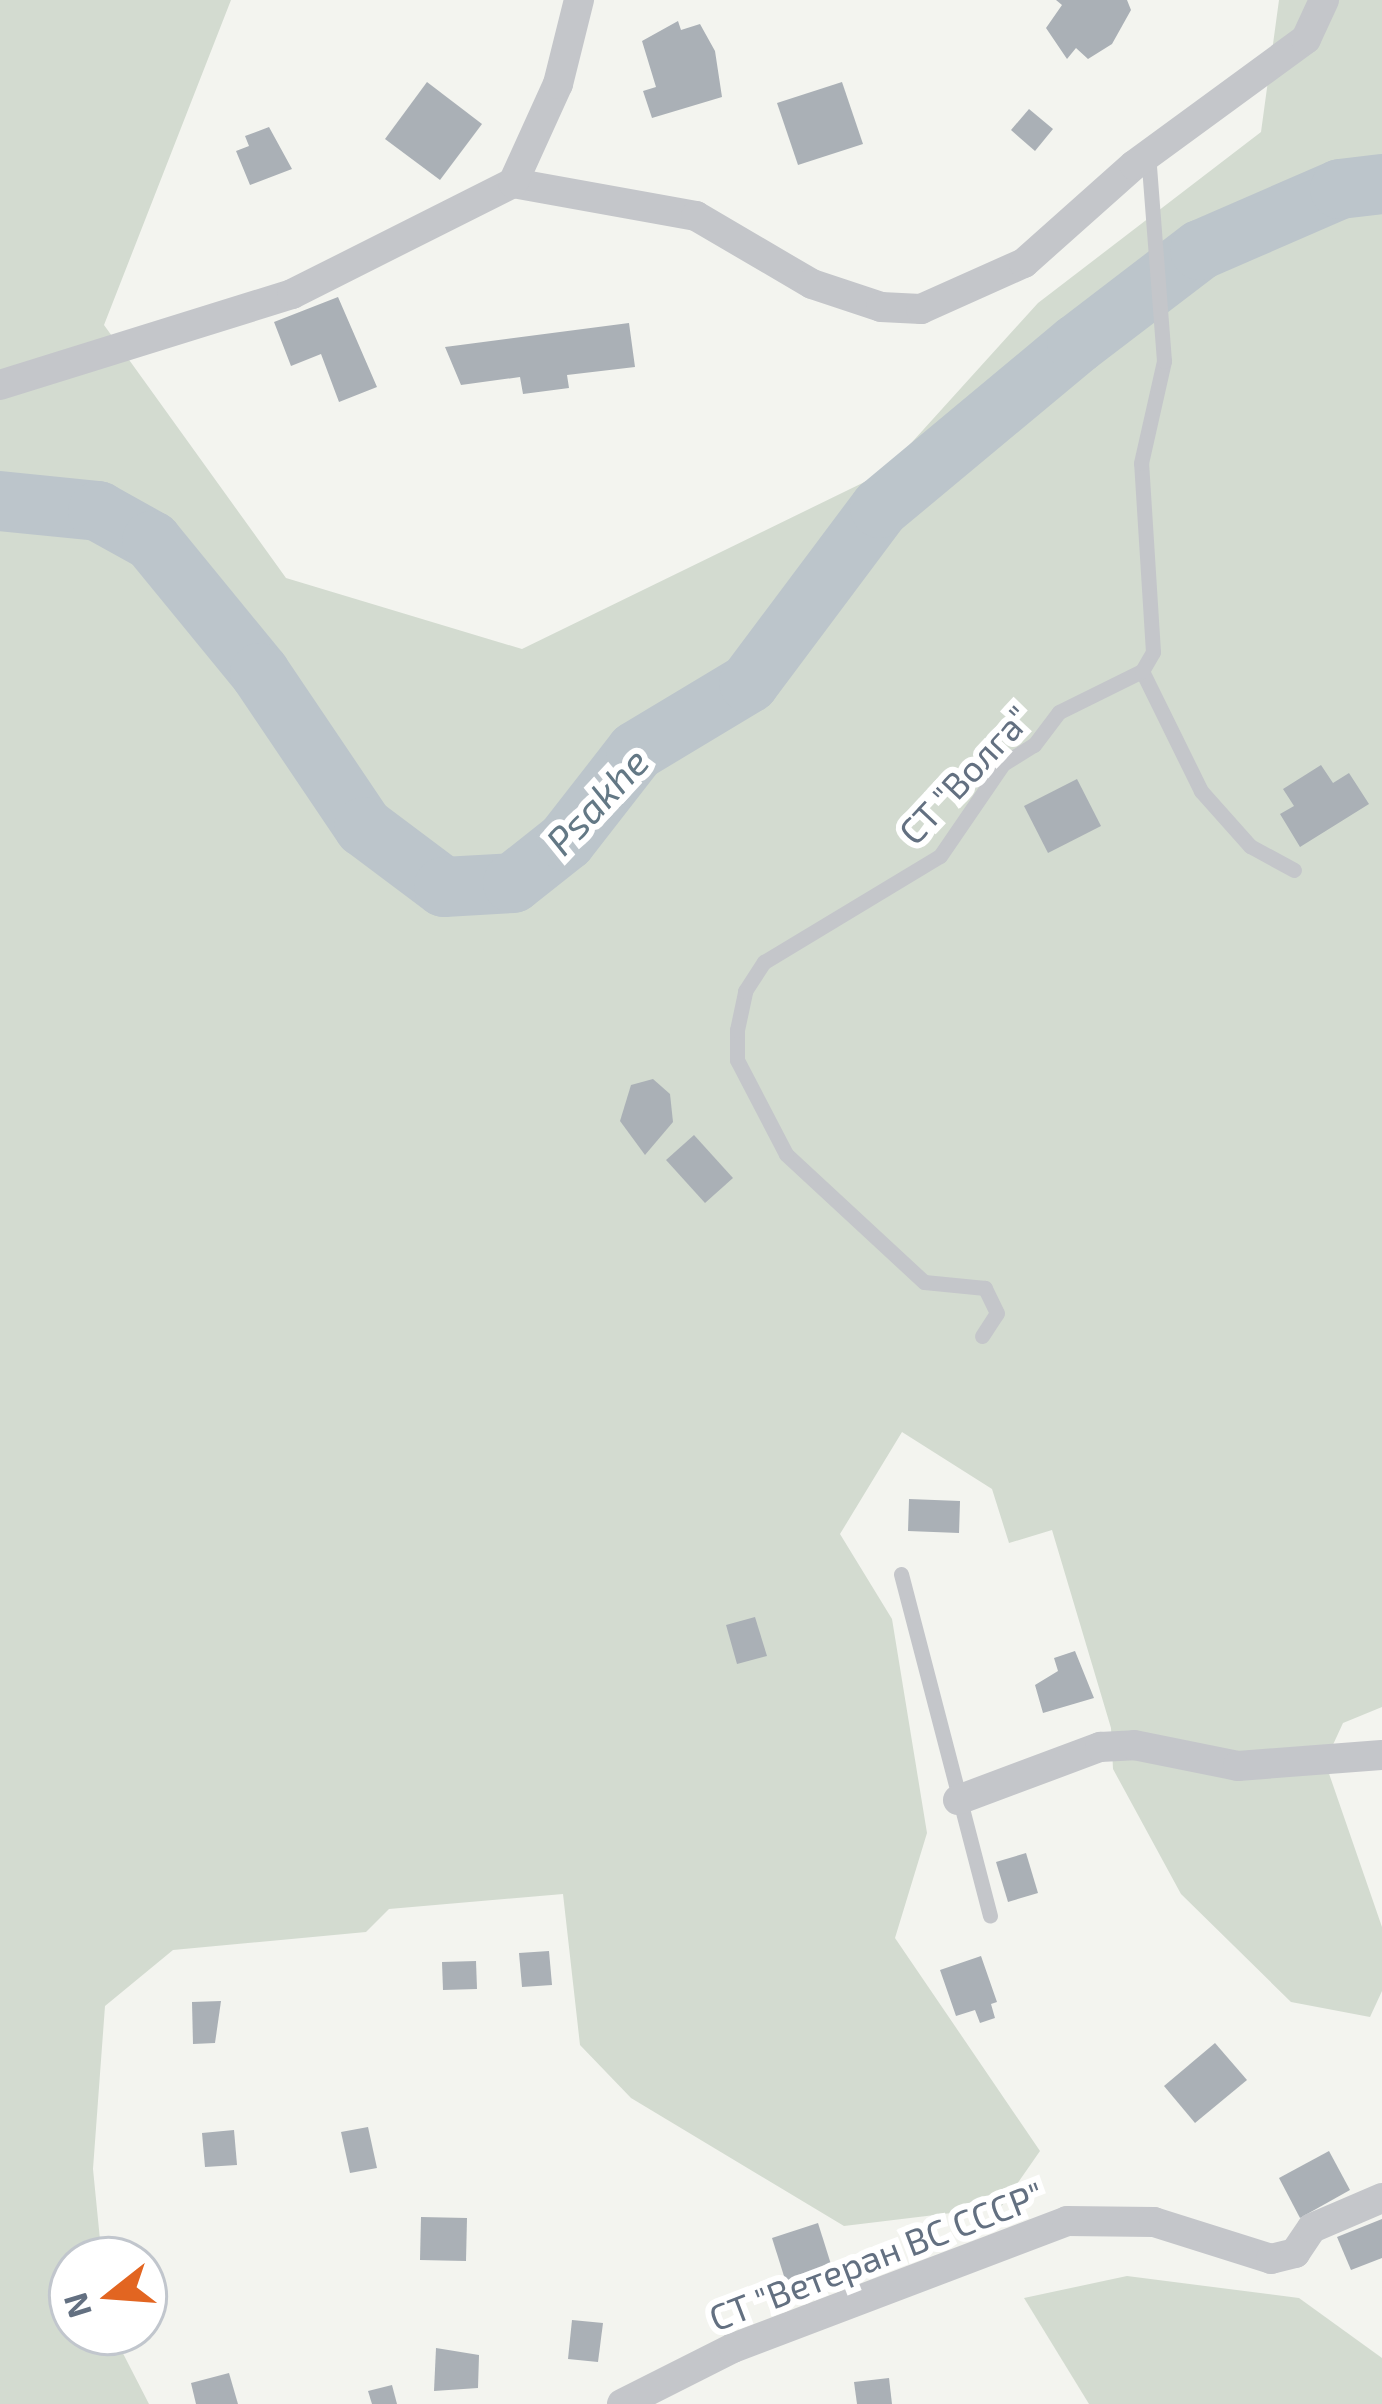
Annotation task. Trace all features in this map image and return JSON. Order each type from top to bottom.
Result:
[{"type":"street","points":[[514,183],[558,84],[579,0]]},
{"type":"street","points":[[0,385],[292,294],[514,183],[696,216],[812,284],[881,307],[921,309],[1024,263],[1148,154],[1306,39],[1324,0]]},
{"type":"street","points":[[958,1800],[1100,1747],[1134,1745],[1238,1766],[1382,1755]]},
{"type":"street","name":"СТ \"Ветеран ВС СССР\"","points":[[622,2404],[734,2348],[1067,2221],[1154,2222],[1271,2259],[1302,2246],[1312,2228],[1382,2198]]},
{"type":"lane","points":[[1148,154],[1164,361],[1141,463],[1153,652],[1142,671],[1201,791],[1250,846],[1294,870]]},
{"type":"lane","name":"СТ \"Волга\"","points":[[982,1336],[997,1313],[985,1288],[924,1282],[786,1154],[737,1060],[745,992],[764,962],[940,856],[992,778],[1059,712],[1142,671]]},
{"type":"lane","points":[[901,1574],[990,1916]]},
{"type":"shaded area","points":[[0,0],[231,0],[104,325],[286,578],[522,649],[885,472],[1038,303],[1261,132],[1279,0],[1382,0],[1382,1707],[1343,1723],[1325,1762],[1382,1927],[1382,1991],[1370,2017],[1291,2002],[1181,1894],[1113,1769],[1111,1728],[1052,1530],[1009,1543],[992,1489],[902,1432],[840,1534],[892,1619],[927,1833],[895,1938],[1040,2151],[1001,2207],[844,2226],[631,2098],[580,2045],[563,1894],[389,1909],[366,1932],[173,1950],[105,2006],[93,2169],[100,2236],[48,2236],[48,2356],[124,2356],[149,2404],[0,2404]]},
{"type":"shaded area","points":[[1127,2276],[1299,2298],[1382,2358],[1382,2404],[1089,2404],[1024,2298]]},
{"type":"building","points":[[1056,0],[1127,0],[1131,10],[1112,44],[1088,59],[1076,48],[1067,59],[1046,28],[1062,5]]},
{"type":"building","points":[[678,21],[681,30],[700,24],[715,51],[722,97],[652,118],[643,91],[656,87],[642,41]]},
{"type":"building","points":[[427,82],[482,124],[440,180],[385,139]]},
{"type":"building","points":[[842,82],[863,144],[798,165],[777,103]]},
{"type":"building","points":[[1029,109],[1053,129],[1035,151],[1011,130]]},
{"type":"building","points":[[269,127],[292,169],[250,185],[236,151],[249,146],[245,136]]},
{"type":"building","points":[[338,297],[377,387],[339,402],[321,354],[291,366],[274,322]]},
{"type":"building","points":[[629,323],[635,367],[567,375],[569,388],[523,394],[520,377],[461,385],[445,347]]},
{"type":"building","points":[[1321,765],[1333,783],[1349,773],[1369,804],[1300,847],[1280,814],[1294,806],[1283,789]]},
{"type":"building","points":[[1077,779],[1101,826],[1048,853],[1024,806]]},
{"type":"building","points":[[653,1079],[670,1094],[673,1122],[645,1155],[620,1121],[631,1085]]},
{"type":"building","points":[[694,1135],[733,1178],[705,1203],[666,1160]]},
{"type":"building","points":[[909,1499],[960,1501],[959,1533],[908,1531]]},
{"type":"building","points":[[755,1617],[767,1656],[737,1664],[726,1625]]},
{"type":"building","points":[[1075,1651],[1094,1698],[1043,1713],[1035,1685],[1058,1671],[1054,1658]]},
{"type":"building","points":[[1026,1853],[1038,1893],[1008,1902],[996,1862]]},
{"type":"building","points":[[549,1951],[552,1985],[522,1987],[519,1953]]},
{"type":"building","points":[[981,1956],[997,2002],[991,2004],[995,2018],[980,2023],[975,2010],[956,2016],[940,1970]]},
{"type":"building","points":[[476,1961],[477,1989],[443,1990],[442,1962]]},
{"type":"building","points":[[221,2001],[215,2043],[193,2044],[192,2002]]},
{"type":"building","points":[[1215,2043],[1247,2080],[1195,2123],[1164,2086]]},
{"type":"building","points":[[368,2127],[377,2168],[350,2173],[341,2132]]},
{"type":"building","points":[[234,2130],[237,2165],[205,2167],[202,2133]]},
{"type":"building","points":[[1329,2151],[1350,2190],[1300,2218],[1279,2178]]},
{"type":"building","points":[[421,2217],[467,2218],[466,2261],[420,2260]]},
{"type":"building","points":[[1382,2219],[1382,2258],[1351,2270],[1337,2237]]},
{"type":"building","points":[[818,2223],[835,2277],[789,2292],[772,2238]]},
{"type":"building","points":[[572,2320],[603,2323],[598,2362],[568,2359]]},
{"type":"building","points":[[436,2348],[479,2355],[478,2388],[434,2391]]},
{"type":"building","points":[[229,2373],[238,2404],[196,2404],[191,2383]]},
{"type":"building","points":[[889,2378],[892,2404],[857,2404],[854,2382]]},
{"type":"building","points":[[392,2385],[397,2404],[372,2404],[368,2391]]},
{"type":"waterway","name":"Psakhe","points":[[0,501],[98,511],[152,541],[260,673],[364,827],[444,887],[513,883],[566,841],[636,751],[749,683],[880,508],[1077,344],[1200,250],[1340,189],[1382,184]]}]
